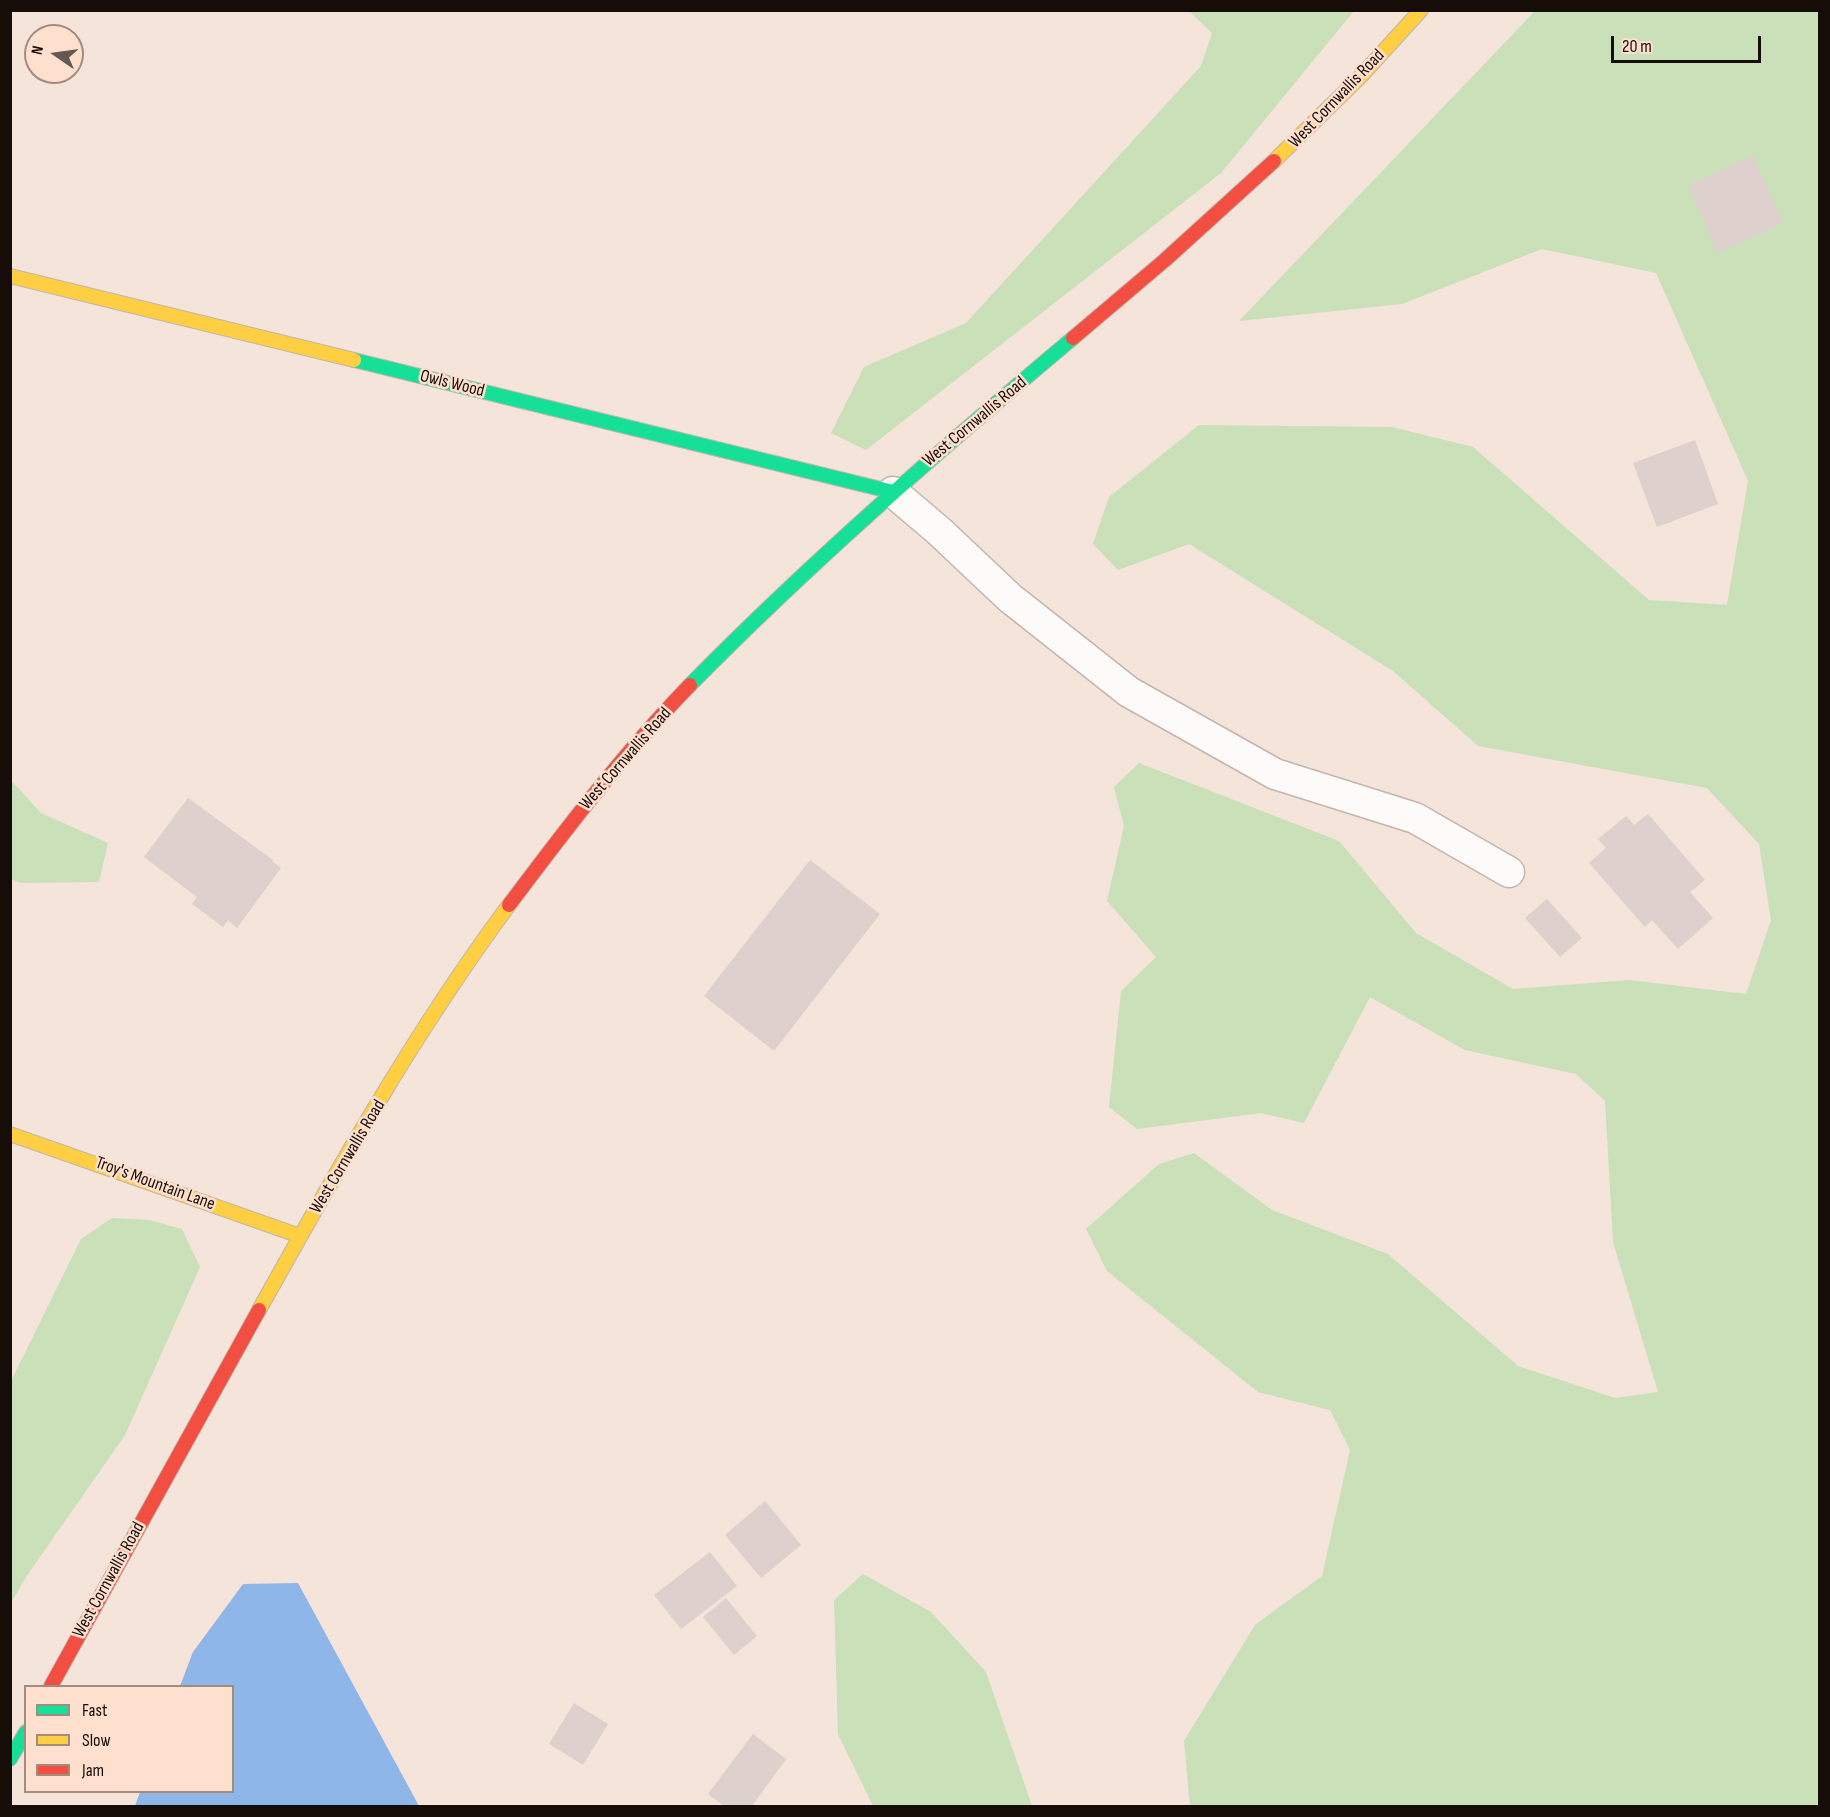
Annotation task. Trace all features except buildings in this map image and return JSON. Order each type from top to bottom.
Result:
[{"type":"street","name":"West Cornwallis Road","points":[[52,1685],[300,1236],[432,1018],[507,907],[588,801],[685,691],[788,589],[893,492],[1138,283],[1291,147],[1421,10]]},
{"type":"street","name":"Owls Wood","points":[[10,276],[893,492]]},
{"type":"street","name":"Troy's Mountain Lane","points":[[10,1134],[300,1236]]},
{"type":"street","points":[[10,1759],[24,1735]]},
{"type":"lane","points":[[893,492],[939,531],[1010,598],[1129,692],[1275,774],[1415,818],[1509,872]]},
{"type":"green space","points":[[1189,11],[1354,11],[1221,173],[866,450],[831,433],[864,367],[966,323],[1201,66],[1212,33]]},
{"type":"green space","points":[[1535,11],[1819,11],[1819,1806],[1190,1806],[1184,1741],[1255,1625],[1322,1576],[1350,1450],[1330,1410],[1258,1392],[1107,1271],[1086,1229],[1159,1164],[1194,1153],[1272,1210],[1388,1254],[1518,1366],[1615,1398],[1658,1392],[1613,1242],[1605,1101],[1576,1074],[1465,1050],[1370,997],[1304,1123],[1261,1113],[1137,1129],[1109,1107],[1121,991],[1156,957],[1107,901],[1124,826],[1114,787],[1139,763],[1339,841],[1416,933],[1513,989],[1629,980],[1746,994],[1771,920],[1759,844],[1707,788],[1478,746],[1393,671],[1189,544],[1118,570],[1093,544],[1109,497],[1199,425],[1392,427],[1473,447],[1649,600],[1727,605],[1748,481],[1656,273],[1542,249],[1402,304],[1239,321]]},
{"type":"green space","points":[[10,779],[41,813],[108,843],[99,882],[21,883],[11,879]]},
{"type":"green space","points":[[112,1218],[149,1220],[182,1229],[200,1267],[125,1435],[26,1577],[11,1603],[11,1381],[81,1239]]},
{"type":"green space","points":[[863,1574],[931,1612],[986,1672],[1032,1806],[873,1806],[838,1734],[834,1600]]},
{"type":"water","points":[[298,1583],[419,1806],[135,1806],[140,1793],[234,1793],[234,1685],[180,1685],[193,1652],[243,1584]]},
{"type":"traffic: fast","points":[[690,685],[782,594],[877,507],[1073,338]]},
{"type":"traffic: fast","points":[[354,360],[893,492]]},
{"type":"traffic: fast","points":[[10,1759],[24,1735]]},
{"type":"traffic: slow","points":[[1274,161],[1361,76],[1421,10]]},
{"type":"traffic: slow","points":[[10,276],[354,360]]},
{"type":"traffic: slow","points":[[259,1310],[408,1053],[474,953],[509,905]]},
{"type":"traffic: slow","points":[[10,1134],[300,1236]]},
{"type":"traffic: jam","points":[[1073,338],[1165,260],[1274,161]]},
{"type":"traffic: jam","points":[[509,905],[619,764],[690,685]]},
{"type":"traffic: jam","points":[[52,1685],[259,1310]]}]
